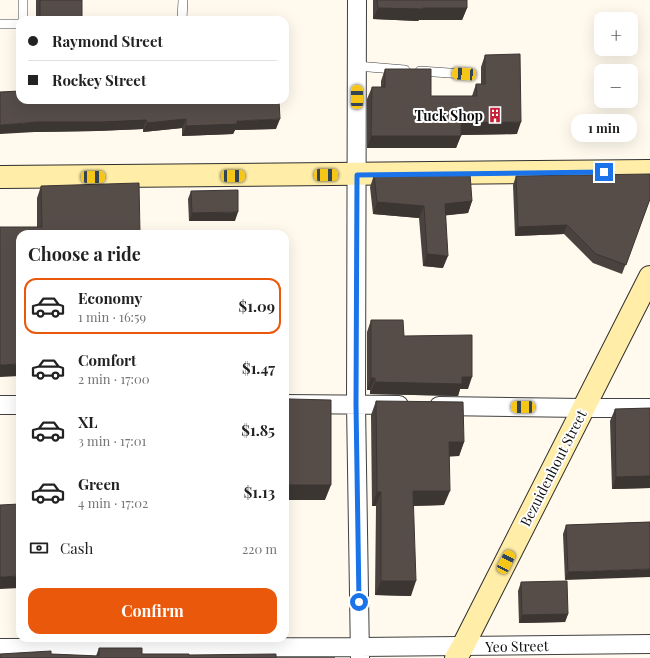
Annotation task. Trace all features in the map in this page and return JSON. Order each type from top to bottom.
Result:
[{"type":"main road","points":[[0,177],[650,172]]},
{"type":"main road","name":"Bezuidenhout Street","points":[[460,652],[650,277]]},
{"type":"street","points":[[357,0],[356,404],[360,653]]},
{"type":"street","points":[[289,404],[650,408]]},
{"type":"street","points":[[0,405],[16,405]]},
{"type":"street","name":"Yeo Street","points":[[0,648],[360,653],[460,652],[650,644]]},
{"type":"lane","points":[[22,0],[23,16]]},
{"type":"lane","points":[[182,16],[183,0]]},
{"type":"lane","points":[[0,24],[16,24]]},
{"type":"lane","points":[[357,66],[464,74]]},
{"type":"building","points":[[40,0],[82,0],[82,16],[40,16]]},
{"type":"building","points":[[377,0],[467,0],[467,8],[378,8]]},
{"type":"building","points":[[520,54],[521,122],[461,123],[461,136],[371,136],[372,87],[385,87],[385,69],[431,69],[431,96],[477,96],[476,84],[485,84],[485,55]]},
{"type":"building","points":[[16,91],[16,104],[279,104],[280,119],[237,121],[237,124],[186,126],[186,119],[147,123],[146,120],[39,122],[0,125],[0,92]]},
{"type":"building","points":[[470,174],[472,201],[445,204],[448,256],[427,254],[424,206],[377,202],[374,175]]},
{"type":"building","points":[[650,174],[650,199],[626,265],[596,254],[567,225],[518,227],[516,176]]},
{"type":"building","points":[[139,183],[140,230],[16,230],[16,364],[0,365],[0,227],[42,227],[41,186]]},
{"type":"building","points":[[238,190],[238,212],[192,213],[191,191]]},
{"type":"building","points":[[371,320],[403,320],[404,336],[472,335],[472,377],[462,377],[462,384],[375,382],[375,378],[371,378]]},
{"type":"building","points":[[289,399],[331,400],[331,485],[289,485]]},
{"type":"building","points":[[376,401],[463,402],[464,442],[449,442],[450,491],[413,491],[416,581],[381,581],[381,492],[377,492]]},
{"type":"building","points":[[650,408],[650,476],[616,477],[615,409]]},
{"type":"building","points":[[16,504],[16,576],[0,577],[0,505]]},
{"type":"building","points":[[650,522],[650,569],[568,572],[566,525]]},
{"type":"building","points":[[567,581],[568,614],[522,615],[521,582]]},
{"type":"building","points":[[99,648],[142,648],[142,654],[276,654],[276,658],[0,658],[0,654],[51,651],[51,654],[99,656]]},
{"type":"place","name":"Tuck Shop","points":[[495,115]]},
{"type":"route","points":[[359,602],[356,404],[357,175],[604,172]]}]
